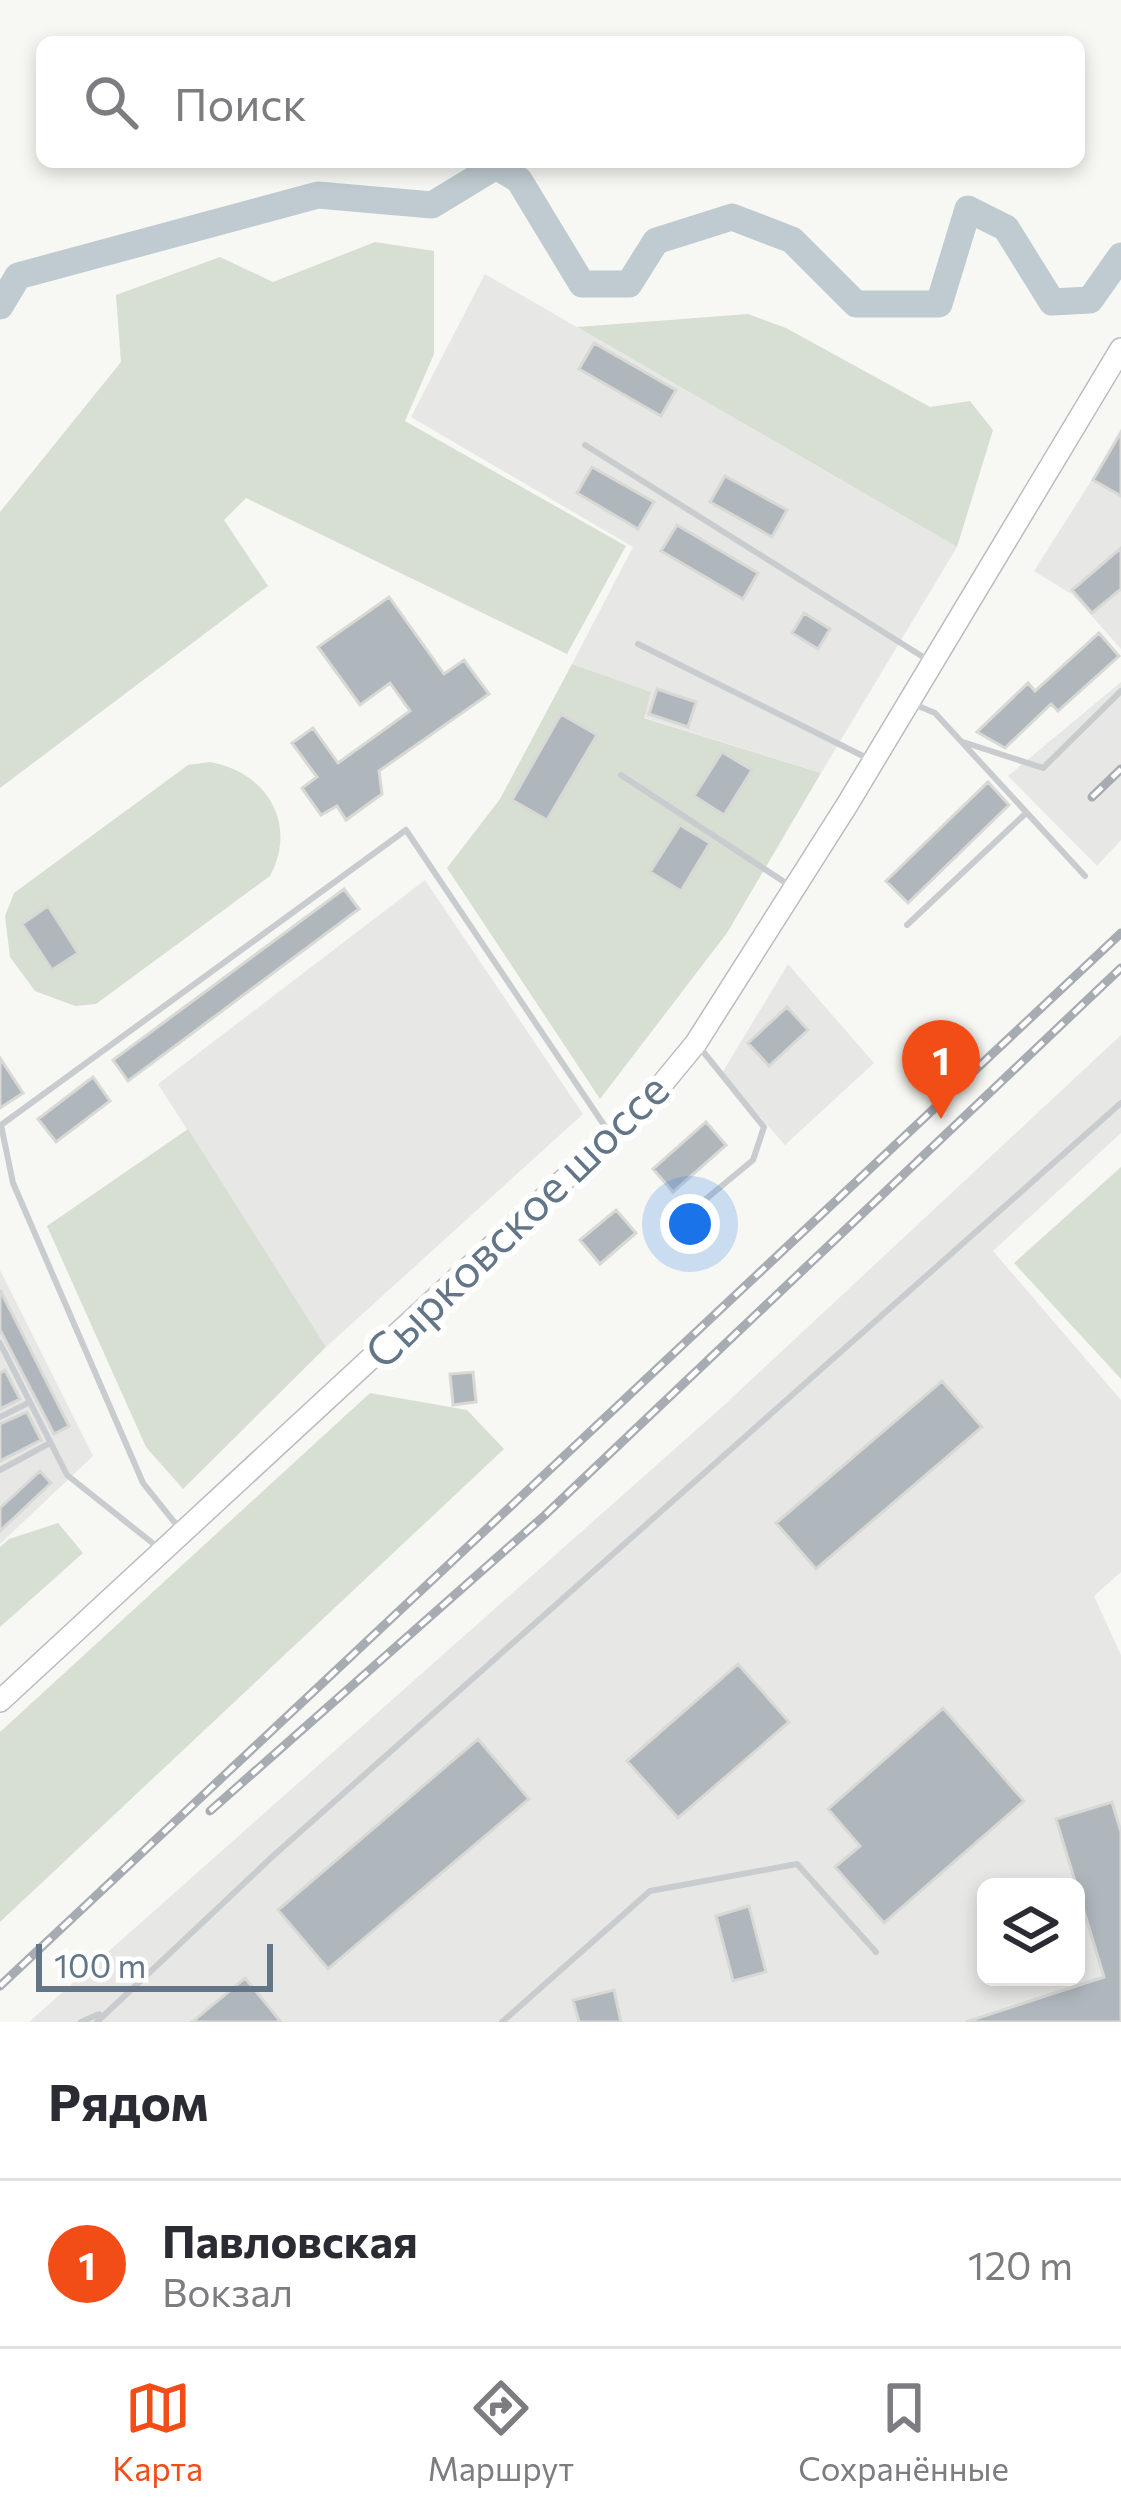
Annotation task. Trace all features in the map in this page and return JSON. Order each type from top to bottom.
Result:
[{"type":"main road","name":"Сырковское шоссе","points":[[0,1701],[614,1139],[696,1043],[1121,349]]},
{"type":"lane","points":[[585,445],[932,663]]},
{"type":"lane","points":[[638,644],[872,761]]},
{"type":"lane","points":[[960,741],[1042,768],[1121,691]]},
{"type":"lane","points":[[908,701],[935,713],[1084,876]]},
{"type":"lane","points":[[621,776],[794,888]]},
{"type":"lane","points":[[907,925],[1025,814]]},
{"type":"lane","points":[[183,1534],[143,1483],[13,1183],[1,1125],[406,830],[614,1139]]},
{"type":"lane","points":[[670,1228],[753,1160],[764,1127],[696,1043]]},
{"type":"lane","points":[[97,2022],[1121,1103]]},
{"type":"lane","points":[[0,1343],[3,1359],[67,1474],[163,1552]]},
{"type":"lane","points":[[0,1418],[30,1402]]},
{"type":"lane","points":[[0,1471],[50,1443]]},
{"type":"lane","points":[[502,2022],[650,1891],[797,1864],[876,1952]]},
{"type":"lane","points":[[81,2022],[103,2012]]},
{"type":"shaded area","points":[[375,242],[434,251],[434,354],[405,421],[626,546],[567,654],[246,498],[224,520],[268,586],[0,788],[0,512],[121,362],[116,295],[220,257],[273,282]]},
{"type":"shaded area","points":[[485,274],[957,547],[821,773],[643,717],[650,692],[572,664],[633,547],[411,417]]},
{"type":"shaded area","points":[[748,314],[786,328],[930,407],[970,401],[993,430],[957,547],[577,327]]},
{"type":"shaded area","points":[[1121,434],[1121,649],[1073,595],[1034,571]]},
{"type":"shaded area","points":[[572,664],[651,692],[644,718],[821,773],[727,933],[600,1099],[447,868],[500,799]]},
{"type":"shaded area","points":[[1121,682],[1121,840],[1097,866],[1008,776]]},
{"type":"shaded area","points":[[210,762],[247,777],[272,803],[280,838],[270,876],[96,1004],[75,1006],[35,991],[10,957],[5,916],[14,893],[188,765]]},
{"type":"shaded area","points":[[425,880],[583,1114],[326,1347],[158,1084]]},
{"type":"shaded area","points":[[788,964],[874,1063],[785,1145],[722,1073]]},
{"type":"shaded area","points":[[1121,1035],[1121,1133],[993,1251],[1121,1400],[1121,1572],[1094,1596],[1121,1655],[1121,2022],[29,2022],[722,1407]]},
{"type":"shaded area","points":[[188,1129],[326,1347],[183,1489],[146,1447],[47,1226]]},
{"type":"shaded area","points":[[1121,1167],[1121,1379],[1014,1263]]},
{"type":"shaded area","points":[[0,1270],[93,1456],[0,1544]]},
{"type":"shaded area","points":[[370,1393],[467,1410],[504,1449],[0,1922],[0,1732]]},
{"type":"shaded area","points":[[58,1523],[83,1553],[0,1627],[0,1547],[9,1539]]},
{"type":"building","points":[[594,343],[676,390],[661,416],[579,369]]},
{"type":"building","points":[[1121,432],[1121,496],[1093,480]]},
{"type":"building","points":[[592,467],[654,502],[638,529],[577,493]]},
{"type":"building","points":[[725,476],[787,510],[772,537],[710,502]]},
{"type":"building","points":[[677,525],[758,573],[743,599],[661,551]]},
{"type":"building","points":[[1121,548],[1121,589],[1092,613],[1072,590]]},
{"type":"building","points":[[389,597],[444,674],[464,660],[489,694],[379,771],[382,794],[346,820],[337,806],[321,815],[302,788],[317,777],[292,743],[313,728],[338,763],[410,711],[390,683],[360,705],[318,647]]},
{"type":"building","points":[[804,613],[830,629],[818,649],[792,633]]},
{"type":"building","points":[[1099,633],[1119,656],[1058,711],[1051,704],[1005,748],[977,732],[1028,683],[1035,691]]},
{"type":"building","points":[[657,689],[696,702],[688,727],[649,714]]},
{"type":"building","points":[[561,714],[597,735],[547,820],[512,800]]},
{"type":"building","points":[[722,752],[752,770],[724,815],[694,796]]},
{"type":"building","points":[[988,782],[1009,805],[908,903],[886,881]]},
{"type":"building","points":[[680,825],[710,843],[681,891],[650,872]]},
{"type":"building","points":[[344,889],[359,909],[128,1081],[113,1060]]},
{"type":"building","points":[[48,906],[78,953],[52,970],[22,924]]},
{"type":"building","points":[[787,1007],[808,1030],[769,1066],[748,1043]]},
{"type":"building","points":[[0,1058],[23,1093],[0,1108]]},
{"type":"building","points":[[93,1077],[110,1101],[56,1142],[38,1119]]},
{"type":"building","points":[[706,1122],[726,1145],[673,1192],[653,1169]]},
{"type":"building","points":[[616,1210],[636,1233],[600,1264],[580,1240]]},
{"type":"building","points":[[0,1290],[69,1426],[54,1434],[0,1330]]},
{"type":"building","points":[[5,1370],[20,1399],[0,1409],[0,1373]]},
{"type":"building","points":[[473,1372],[476,1402],[453,1405],[450,1374]]},
{"type":"building","points":[[942,1381],[982,1427],[816,1569],[776,1523]]},
{"type":"building","points":[[27,1412],[41,1440],[0,1461],[0,1424]]},
{"type":"building","points":[[40,1471],[51,1483],[0,1531],[0,1508]]},
{"type":"building","points":[[738,1664],[789,1722],[678,1818],[627,1761]]},
{"type":"building","points":[[943,1708],[1024,1801],[884,1923],[835,1867],[860,1846],[828,1809]]},
{"type":"building","points":[[478,1739],[529,1799],[328,1969],[278,1910]]},
{"type":"building","points":[[1112,1802],[1121,1832],[1121,2022],[966,2022],[1104,1977],[1085,1914],[1085,1878],[1074,1878],[1056,1819]]},
{"type":"building","points":[[749,1906],[766,1972],[733,1981],[716,1916]]},
{"type":"building","points":[[245,1978],[281,2022],[192,2022]]},
{"type":"building","points":[[614,1990],[621,2022],[579,2022],[573,2000]]},
{"type":"waterway","points":[[0,306],[18,276],[318,195],[432,205],[493,168]]},
{"type":"waterway","points":[[499,168],[519,180],[582,284],[629,284],[656,241],[732,217],[792,240],[856,304],[939,304],[968,209],[1006,228],[1052,302],[1090,300],[1121,256]]},
{"type":"railway","points":[[1092,797],[1121,769]]},
{"type":"railway","points":[[0,1986],[1121,933]]},
{"type":"railway","points":[[210,1811],[544,1516],[1121,968]]},
{"type":"place","name":"Павловская","points":[[941,1119]]}]
